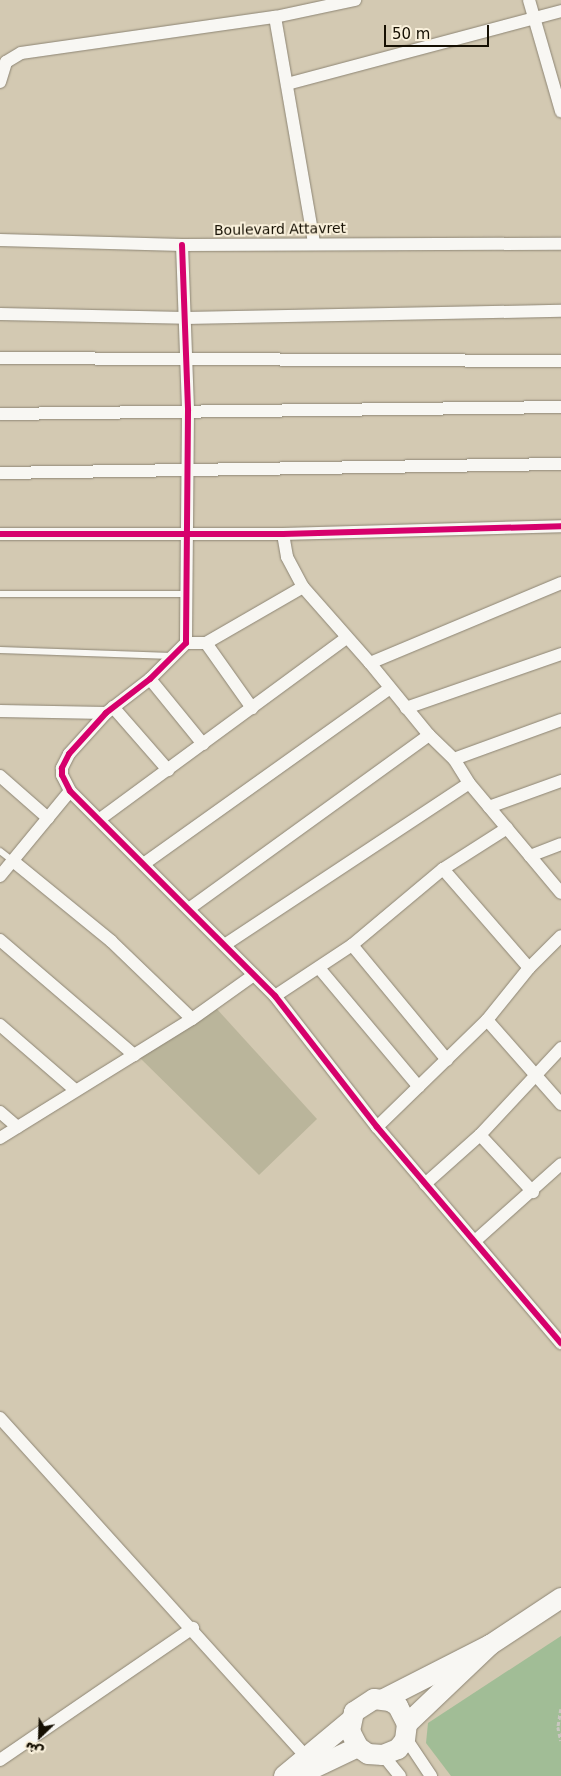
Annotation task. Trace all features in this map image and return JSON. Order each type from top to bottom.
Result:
[{"type":"main road","points":[[297,1776],[350,1721],[361,1704],[384,1699],[490,1645],[561,1598]]},
{"type":"main road","points":[[350,1721],[350,1731],[358,1747],[368,1754],[382,1755],[398,1749],[406,1731],[490,1645]]},
{"type":"main road","points":[[384,1699],[398,1706],[406,1731]]},
{"type":"main road","points":[[284,1776],[311,1761],[358,1747]]},
{"type":"street","points":[[0,82],[6,62],[21,53],[275,17],[355,0]]},
{"type":"street","points":[[529,0],[533,17],[557,80],[561,111]]},
{"type":"street","points":[[287,84],[561,11]]},
{"type":"street","points":[[275,17],[314,243]]},
{"type":"street","name":"Boulevard Attavret","points":[[0,240],[182,245],[314,243],[561,244]]},
{"type":"street","points":[[182,245],[188,411],[186,643],[176,656],[150,679],[110,710],[64,764],[62,775],[70,791],[145,863],[276,996],[377,1126],[561,1343]]},
{"type":"street","points":[[0,314],[185,318],[561,311]]},
{"type":"street","points":[[0,358],[561,361]]},
{"type":"street","points":[[0,414],[561,407]]},
{"type":"street","points":[[0,474],[561,464]]},
{"type":"street","points":[[0,534],[188,532],[283,534],[561,526]]},
{"type":"street","points":[[283,534],[286,557],[302,587],[370,663],[429,735],[454,760],[469,783],[561,893]]},
{"type":"street","points":[[370,663],[561,583]]},
{"type":"street","points":[[186,643],[206,643],[302,587]]},
{"type":"street","points":[[100,819],[346,638]]},
{"type":"street","points":[[206,643],[252,708]]},
{"type":"street","points":[[406,708],[561,654]]},
{"type":"street","points":[[150,679],[203,744]]},
{"type":"street","points":[[145,863],[390,688]]},
{"type":"street","points":[[0,711],[110,710],[168,770]]},
{"type":"street","points":[[454,760],[561,720]]},
{"type":"street","points":[[190,908],[429,735]]},
{"type":"street","points":[[0,776],[48,818]]},
{"type":"street","points":[[489,807],[561,781]]},
{"type":"street","points":[[226,944],[469,783]]},
{"type":"street","points":[[0,876],[70,791]]},
{"type":"street","points":[[276,996],[352,944],[443,870],[507,828]]},
{"type":"street","points":[[530,856],[561,844]]},
{"type":"street","points":[[13,861],[111,941],[192,1019]]},
{"type":"street","points":[[443,870],[529,968]]},
{"type":"street","points":[[377,1126],[487,1020],[529,968],[561,936]]},
{"type":"street","points":[[0,940],[134,1054]]},
{"type":"street","points":[[352,944],[446,1060]]},
{"type":"street","points":[[319,968],[419,1087]]},
{"type":"street","points":[[0,1138],[192,1019],[254,975]]},
{"type":"street","points":[[487,1020],[561,1104]]},
{"type":"street","points":[[0,1025],[75,1090]]},
{"type":"street","points":[[425,1184],[480,1135],[537,1077],[561,1048]]},
{"type":"street","points":[[0,1112],[17,1127]]},
{"type":"street","points":[[480,1135],[533,1192]]},
{"type":"street","points":[[476,1241],[533,1192],[561,1164]]},
{"type":"street","points":[[0,1418],[193,1628],[311,1761]]},
{"type":"street","points":[[0,1760],[193,1628]]},
{"type":"street","points":[[406,1731],[431,1776]]},
{"type":"street","points":[[382,1755],[400,1776]]},
{"type":"lane","points":[[0,594],[187,594]]},
{"type":"lane","points":[[0,650],[176,656]]},
{"type":"lane","points":[[0,851],[13,861]]},
{"type":"path","points":[[561,1709],[558,1727],[561,1741]]},
{"type":"green space","points":[[561,1636],[561,1776],[451,1776],[426,1743],[428,1723]]},
{"type":"building","points":[[216,1008],[317,1119],[259,1175],[139,1057]]},
{"type":"cycle path","points":[[182,245],[188,411],[186,643],[150,679],[106,713],[69,754],[62,768],[62,775],[70,791],[275,996],[377,1127],[561,1343]]},
{"type":"cycle path","points":[[0,534],[283,534],[561,526]]}]
